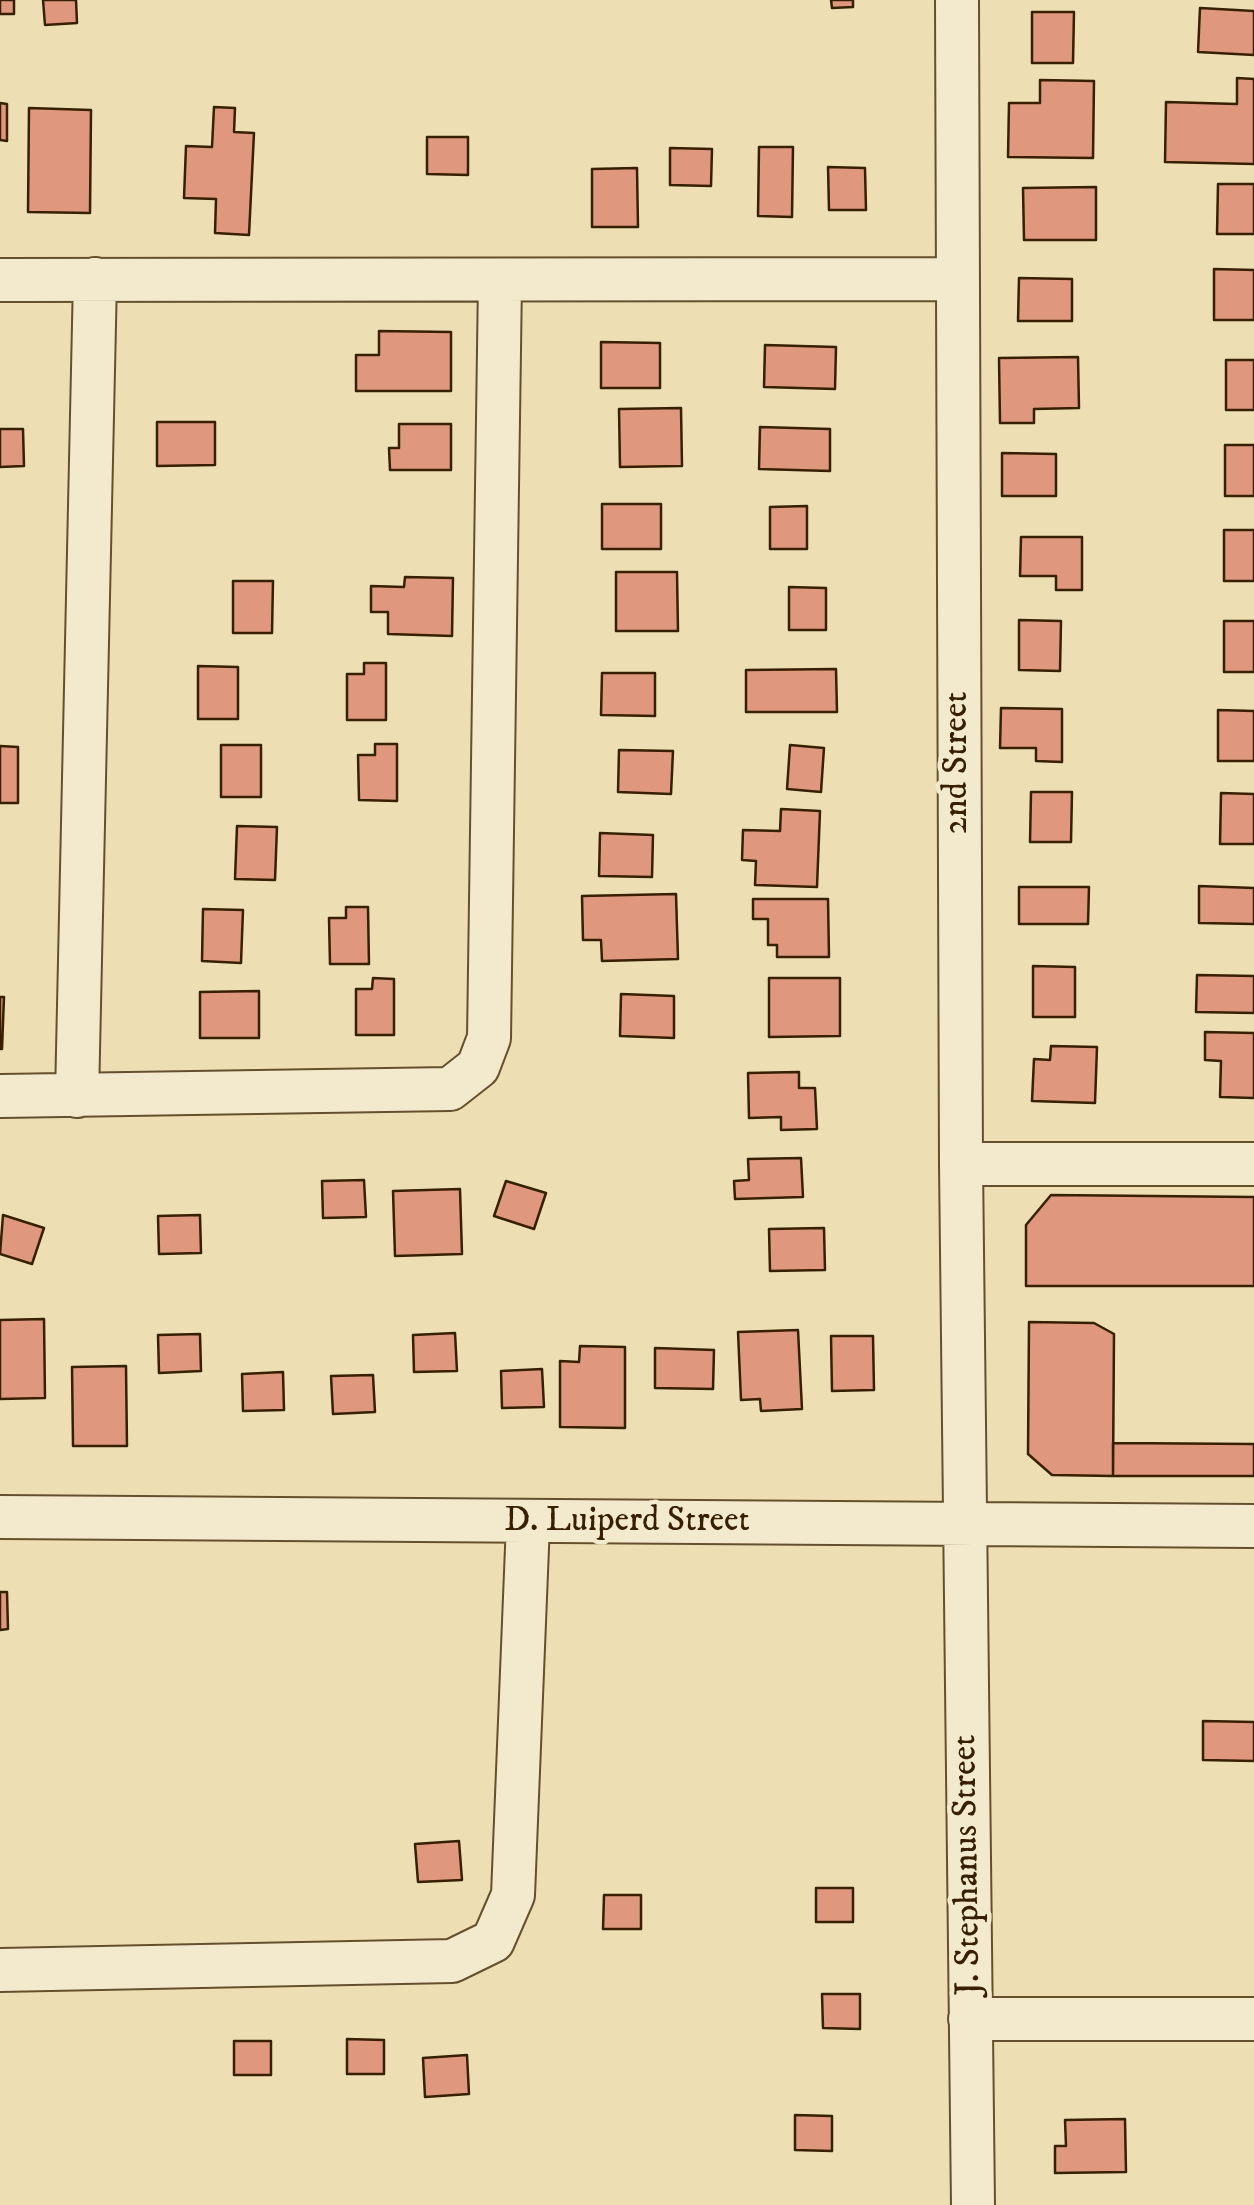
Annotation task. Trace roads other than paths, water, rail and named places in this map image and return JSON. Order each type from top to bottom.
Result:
[{"type":"street","name":"2nd Street","points":[[957,0],[965,1525]]},
{"type":"street","points":[[77,1096],[95,279]]},
{"type":"street","points":[[0,280],[957,279]]},
{"type":"street","points":[[0,1096],[450,1089],[478,1067],[489,1038],[500,281]]},
{"type":"street","points":[[961,1164],[1254,1164]]},
{"type":"street","name":"D. Luiperd Street","points":[[0,1516],[1254,1526]]},
{"type":"street","points":[[0,1970],[452,1960],[493,1942],[513,1895],[528,1523]]},
{"type":"street","name":"J. Stephanus Street","points":[[965,1525],[974,2205]]},
{"type":"street","points":[[970,2018],[1254,2019]]}]
